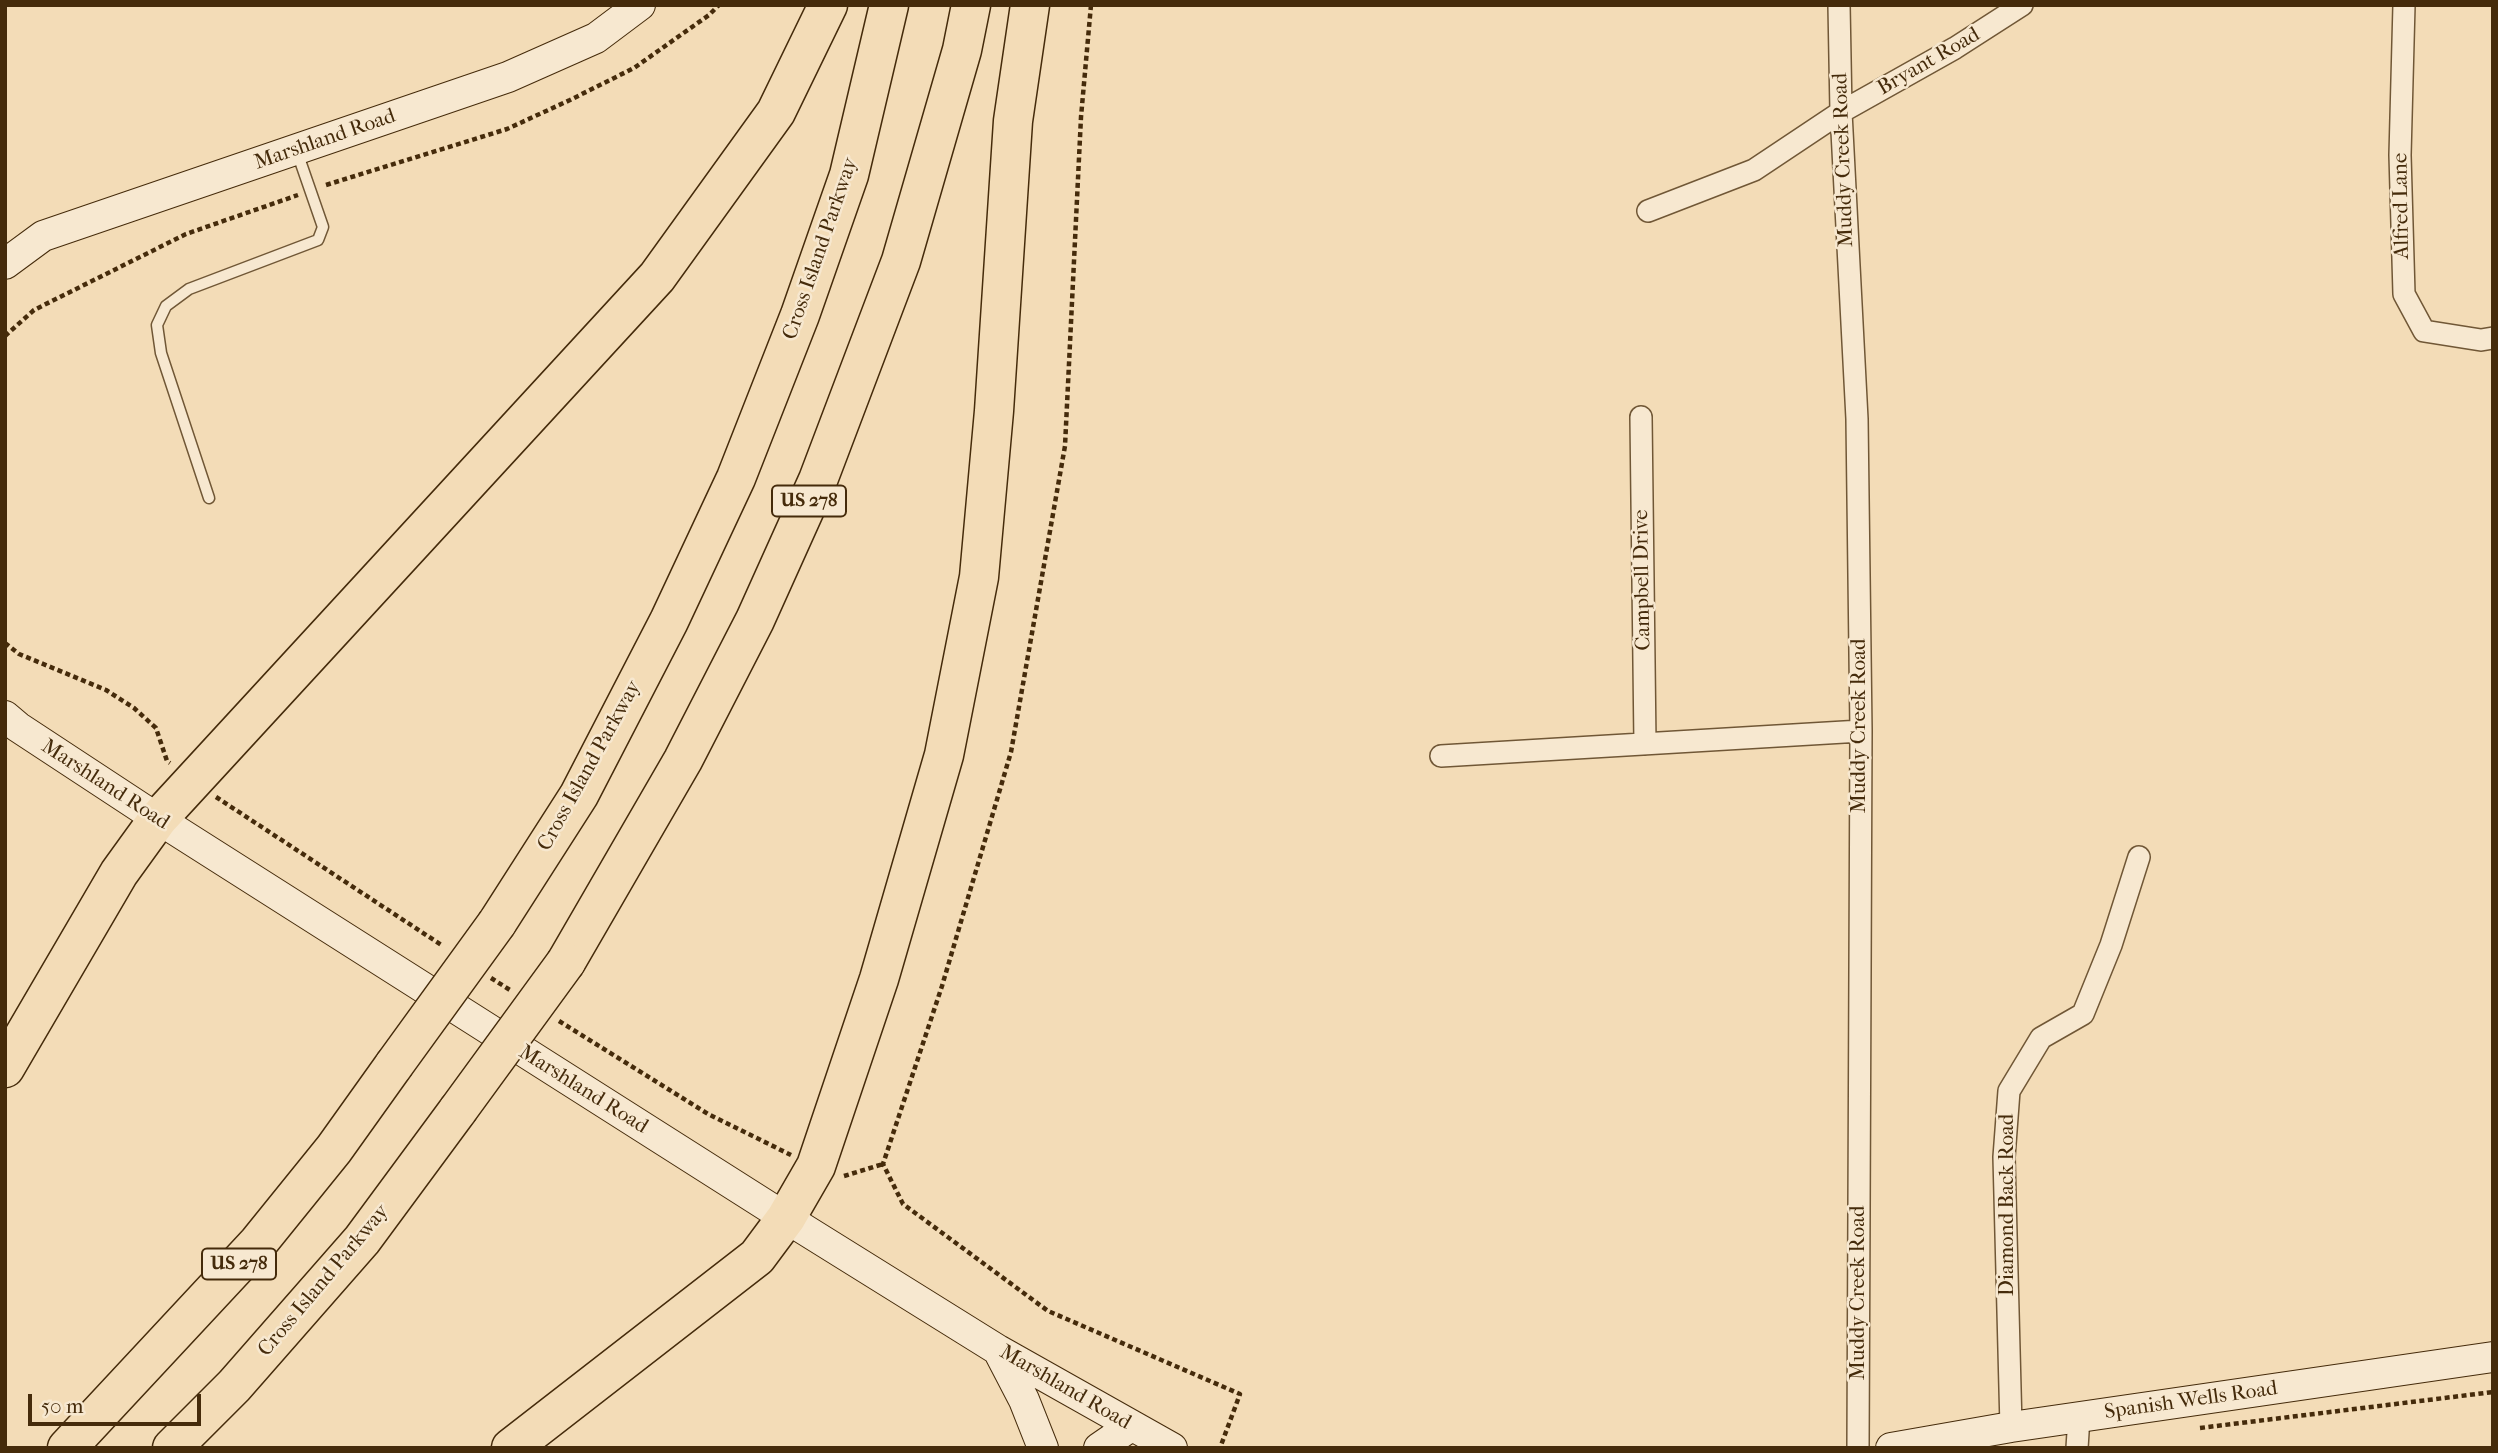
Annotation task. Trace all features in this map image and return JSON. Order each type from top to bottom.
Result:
[{"type":"highway","points":[[5,1068],[119,873],[158,819],[657,277],[776,112],[828,5]]},
{"type":"highway","name":"Cross Island Parkway","points":[[67,1448],[258,1243],[334,1149],[497,923],[579,796],[669,621],[736,478],[800,315],[849,175],[889,5]]},
{"type":"highway","name":"Cross Island Parkway","points":[[172,1448],[234,1387],[362,1240],[566,962],[683,760],[755,620],[818,480],[901,261],[962,50],[971,5]]},
{"type":"highway","points":[[511,1448],[757,1257],[786,1218],[816,1166],[879,979],[944,755],[979,577],[994,411],[1013,121],[1030,5]]},
{"type":"street","name":"Marshland Road","points":[[5,264],[43,236],[508,77],[596,38],[640,5]]},
{"type":"street","name":"Muddy Creek Road","points":[[1839,5],[1841,113],[1857,419],[1861,731],[1858,1448]]},
{"type":"street","name":"Bryant Road","points":[[1648,211],[1754,170],[1841,113],[1955,48],[2022,5]]},
{"type":"street","name":"Alfred Lane","points":[[2404,5],[2400,155],[2403,294],[2424,331],[2481,340],[2493,338]]},
{"type":"street","name":"Campbell Drive","points":[[1641,416],[1645,744]]},
{"type":"street","name":"Marshland Road","points":[[5,716],[158,819],[786,1218],[998,1350],[1172,1448]]},
{"type":"street","points":[[1441,756],[1861,731]]},
{"type":"street","name":"Diamond Back Road","points":[[2011,1427],[2004,1157],[2009,1091],[2041,1038],[2082,1014],[2111,945],[2138,857]]},
{"type":"street","points":[[998,1350],[1024,1400],[1043,1448]]},
{"type":"street","name":"Spanish Wells Road","points":[[1891,1448],[2011,1427],[2493,1357]]},
{"type":"street","points":[[2077,1448],[2079,1418]]},
{"type":"street","points":[[1099,1448],[1131,1426]]},
{"type":"lane","points":[[209,498],[161,353],[157,325],[166,306],[189,289],[318,240],[323,227],[296,149]]},
{"type":"path","points":[[5,336],[34,310],[186,234],[310,191],[507,129],[557,106],[634,68],[719,5]]},
{"type":"path","points":[[1091,5],[1081,117],[1065,446],[1011,752],[942,986],[883,1164],[903,1204],[1048,1311],[1240,1394],[1220,1448]]},
{"type":"path","points":[[5,643],[19,654],[106,690],[134,708],[156,728],[167,761],[450,951]]},
{"type":"path","points":[[485,973],[519,996]]},
{"type":"path","points":[[554,1018],[708,1114],[816,1166],[844,1177],[883,1164]]},
{"type":"path","points":[[2188,1430],[2493,1392]]}]
